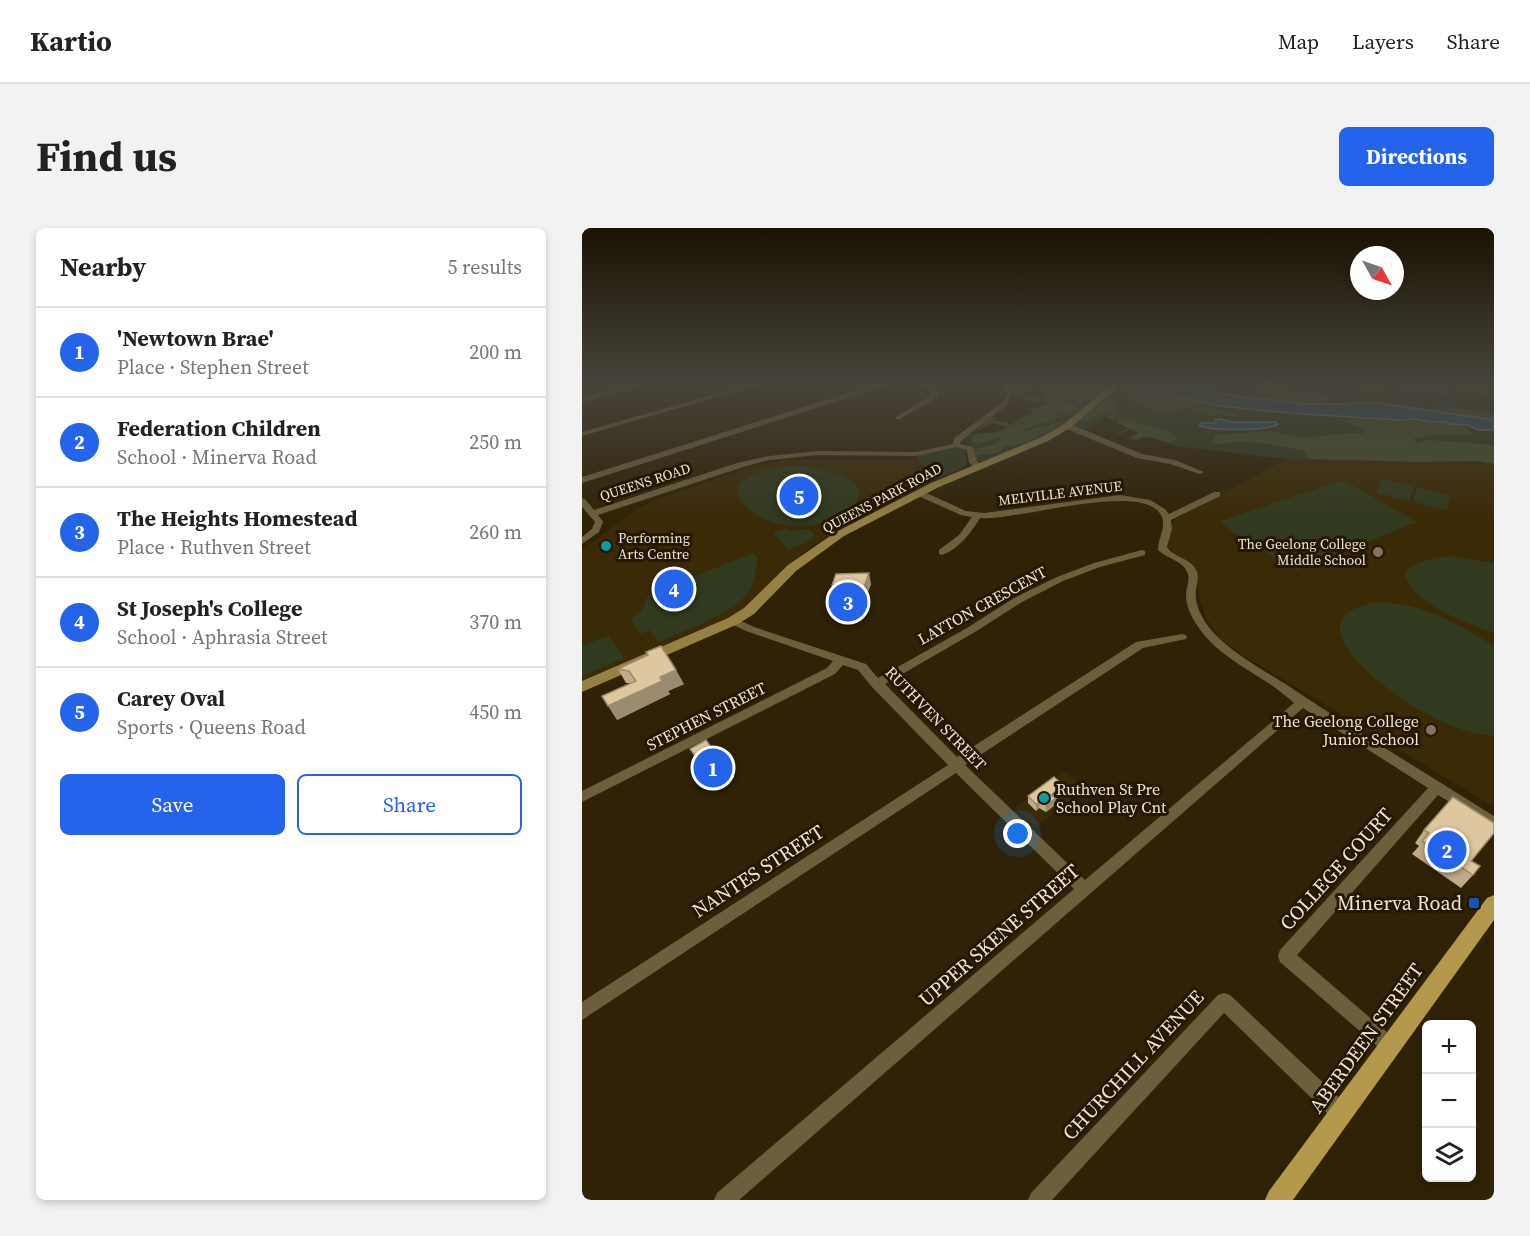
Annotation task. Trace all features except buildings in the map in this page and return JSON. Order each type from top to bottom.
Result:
[{"type":"main road","name":"QUEENS PARK ROAD","points":[[582,687],[733,621],[749,611],[792,568],[840,534],[919,493],[977,466],[1046,439],[1062,429]]},
{"type":"main road","name":"ABERDEEN STREET","points":[[1278,1200],[1494,904]]},
{"type":"street","points":[[582,434],[598,429]]},
{"type":"street","points":[[582,480],[741,429]]},
{"type":"street","points":[[971,429],[957,440],[956,445],[970,449],[973,462],[977,466]]},
{"type":"street","points":[[1075,429],[1132,454],[1172,462],[1200,472]]},
{"type":"street","name":"QUEENS ROAD","points":[[582,541],[598,527],[599,522],[594,513],[740,465],[768,458],[818,453],[916,454],[956,445]]},
{"type":"street","name":"MELVILLE AVENUE","points":[[919,493],[957,511],[977,515],[1003,515],[1123,497],[1151,503],[1163,513],[1166,519]]},
{"type":"street","points":[[1217,494],[1166,519],[1156,540],[1160,551],[1184,568],[1187,577],[1184,588],[1185,604],[1194,625],[1225,656],[1494,823]]},
{"type":"street","points":[[582,501],[594,513]]},
{"type":"street","points":[[942,552],[958,542],[968,531],[977,515]]},
{"type":"street","name":"LAYTON CRESCENT","points":[[876,684],[1018,600],[1060,579],[1097,565],[1142,553]]},
{"type":"street","name":"RUTHVEN STREET","points":[[733,621],[750,629],[862,667],[876,684],[1084,889]]},
{"type":"street","name":"NANTES STREET","points":[[582,1012],[1140,645],[1182,637]]},
{"type":"street","name":"STEPHEN STREET","points":[[582,797],[831,671],[841,660]]},
{"type":"street","name":"UPPER SKENE STREET","points":[[724,1200],[1302,702]]},
{"type":"street","name":"COLLEGE COURT","points":[[1390,1046],[1286,957],[1437,787]]},
{"type":"street","name":"CHURCHILL AVENUE","points":[[1038,1200],[1224,1001],[1341,1113]]},
{"type":"shaded area","points":[[1332,458],[1418,462],[1477,461],[1494,464],[1494,807],[1241,654],[1220,638],[1206,618],[1200,600],[1195,570],[1168,547],[1173,520],[1287,459]]},
{"type":"shaded area","points":[[786,460],[918,460],[931,481],[813,545],[746,608],[723,622],[582,683],[582,550],[637,509],[655,500],[750,467]]},
{"type":"shaded area","points":[[1066,771],[1087,789],[1036,827],[1016,807]]},
{"type":"green space","points":[[1001,429],[1062,429],[981,462],[977,460],[972,447],[960,441],[970,433],[987,437]]},
{"type":"green space","points":[[1004,429],[1024,429],[1016,433],[1031,429],[1053,429],[1036,435],[1038,437],[1021,444],[1004,447],[998,452],[976,455],[974,450],[993,445],[1002,437],[977,444],[971,441],[974,434],[999,432]]},
{"type":"green space","points":[[1131,429],[1163,429],[1177,438],[1170,443],[1153,438],[1143,437],[1137,440],[1129,438],[1139,433]]},
{"type":"green space","points":[[1134,429],[1488,429],[1494,430],[1494,464],[1477,461],[1287,459],[1175,446]]},
{"type":"green space","points":[[1364,429],[1468,429],[1473,434],[1438,434],[1413,439],[1417,444],[1428,440],[1494,445],[1494,464],[1477,461],[1309,459],[1304,450],[1261,443],[1238,442],[1221,445],[1213,442],[1216,435],[1270,431],[1302,438],[1350,433],[1365,434]]},
{"type":"green space","points":[[958,447],[965,450],[967,463],[962,469],[931,481],[916,455]]},
{"type":"green space","points":[[793,466],[834,472],[844,476],[853,481],[858,488],[858,499],[844,513],[831,520],[801,526],[786,526],[758,516],[746,507],[737,494],[739,484],[757,473]]},
{"type":"green space","points":[[1382,479],[1414,487],[1409,501],[1376,493]]},
{"type":"green space","points":[[1343,480],[1417,522],[1296,570],[1231,531],[1220,521]]},
{"type":"green space","points":[[1417,487],[1451,495],[1447,510],[1413,502]]},
{"type":"green space","points":[[787,528],[791,531],[809,529],[815,536],[788,550],[773,533]]},
{"type":"green space","points":[[753,553],[758,558],[752,586],[746,596],[710,620],[659,642],[649,630],[641,634],[630,619],[642,611],[648,595]]},
{"type":"green space","points":[[1449,556],[1494,563],[1494,633],[1470,624],[1427,602],[1408,583],[1405,572],[1410,568],[1425,561]]},
{"type":"green space","points":[[1378,602],[1424,610],[1467,630],[1494,646],[1494,736],[1454,727],[1417,709],[1384,686],[1351,653],[1342,637],[1341,622],[1352,610]]},
{"type":"green space","points":[[609,635],[624,658],[582,676],[582,646]]},
{"type":"place","name":"Carey Oval","points":[[799,496]]},
{"type":"place","name":"Performing Arts Centre","points":[[606,546]]},
{"type":"place","name":"The Geelong College Middle School","points":[[1378,552]]},
{"type":"place","name":"St Joseph's College","points":[[674,589]]},
{"type":"place","name":"The Heights Homestead","points":[[848,602]]},
{"type":"place","name":"The Geelong College Junior School","points":[[1431,730]]},
{"type":"place","name":"'Newtown Brae'","points":[[713,768]]},
{"type":"place","name":"Ruthven St Pre School Play Cnt","points":[[1044,798]]},
{"type":"place","name":"Federation Children","points":[[1447,850]]},
{"type":"place","name":"Minerva Road","points":[[1474,903]]}]
